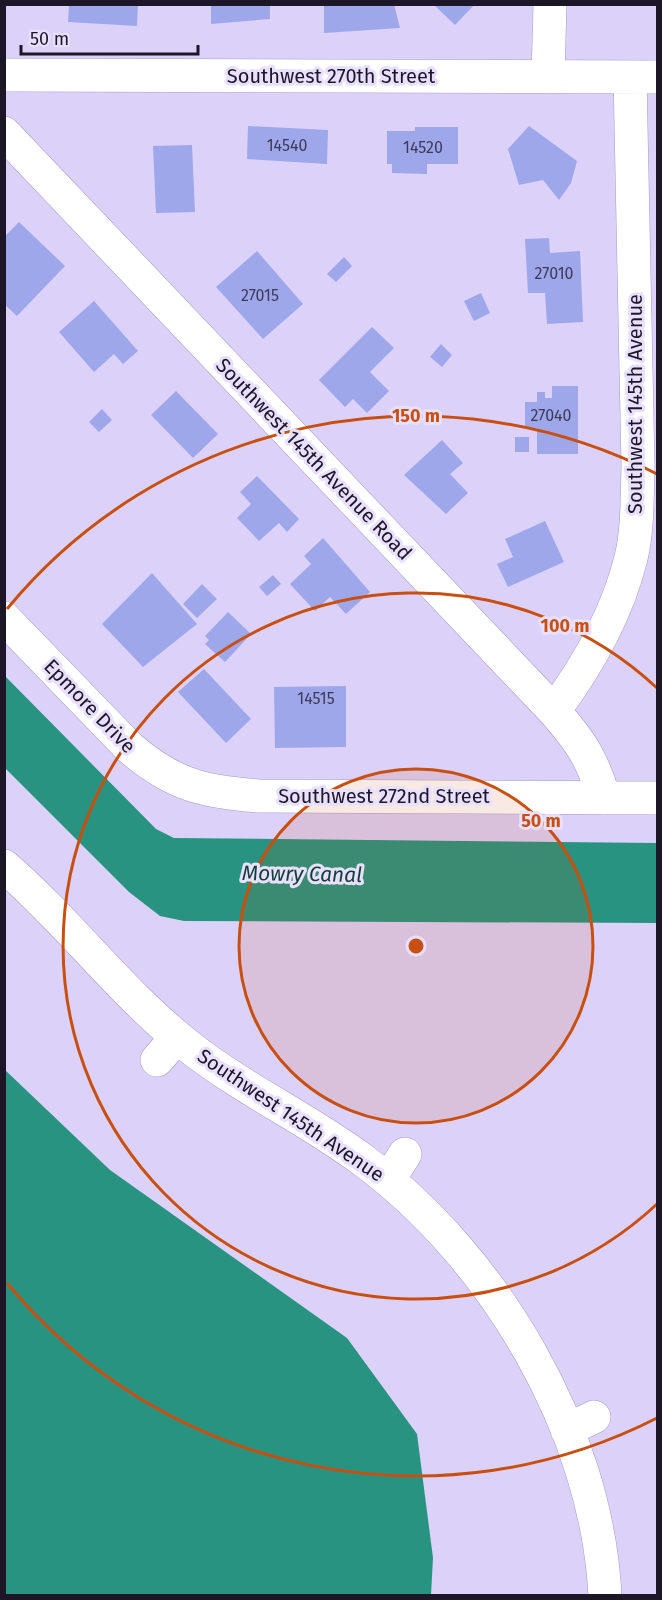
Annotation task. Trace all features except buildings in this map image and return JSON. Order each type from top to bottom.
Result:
[{"type":"street","points":[[548,76],[550,4]]},
{"type":"street","name":"Southwest 270th Street","points":[[4,75],[644,77]]},
{"type":"street","name":"Southwest 145th Avenue","points":[[554,711],[583,671],[611,616],[631,558],[638,466],[644,77]]},
{"type":"street","name":"Southwest 145th Avenue Road","points":[[4,132],[554,711],[577,738],[593,763],[604,798]]},
{"type":"street","name":"Epmore Drive","points":[[4,618],[130,748],[150,766],[184,785]]},
{"type":"street","name":"Southwest 272nd Street","points":[[184,785],[207,791],[259,796],[657,798]]},
{"type":"street","name":"Southwest 145th Avenue","points":[[4,866],[142,1006],[167,1048],[215,1066],[339,1143],[397,1167],[440,1228],[500,1301],[581,1423],[587,1488],[605,1596]]},
{"type":"water","name":"Mowry Canal","points":[[4,675],[156,829],[174,838],[657,843],[657,923],[184,921],[160,916],[129,892],[5,768]]},
{"type":"water","points":[[4,1069],[110,1170],[347,1338],[417,1434],[433,1558],[431,1595],[5,1595]]}]
